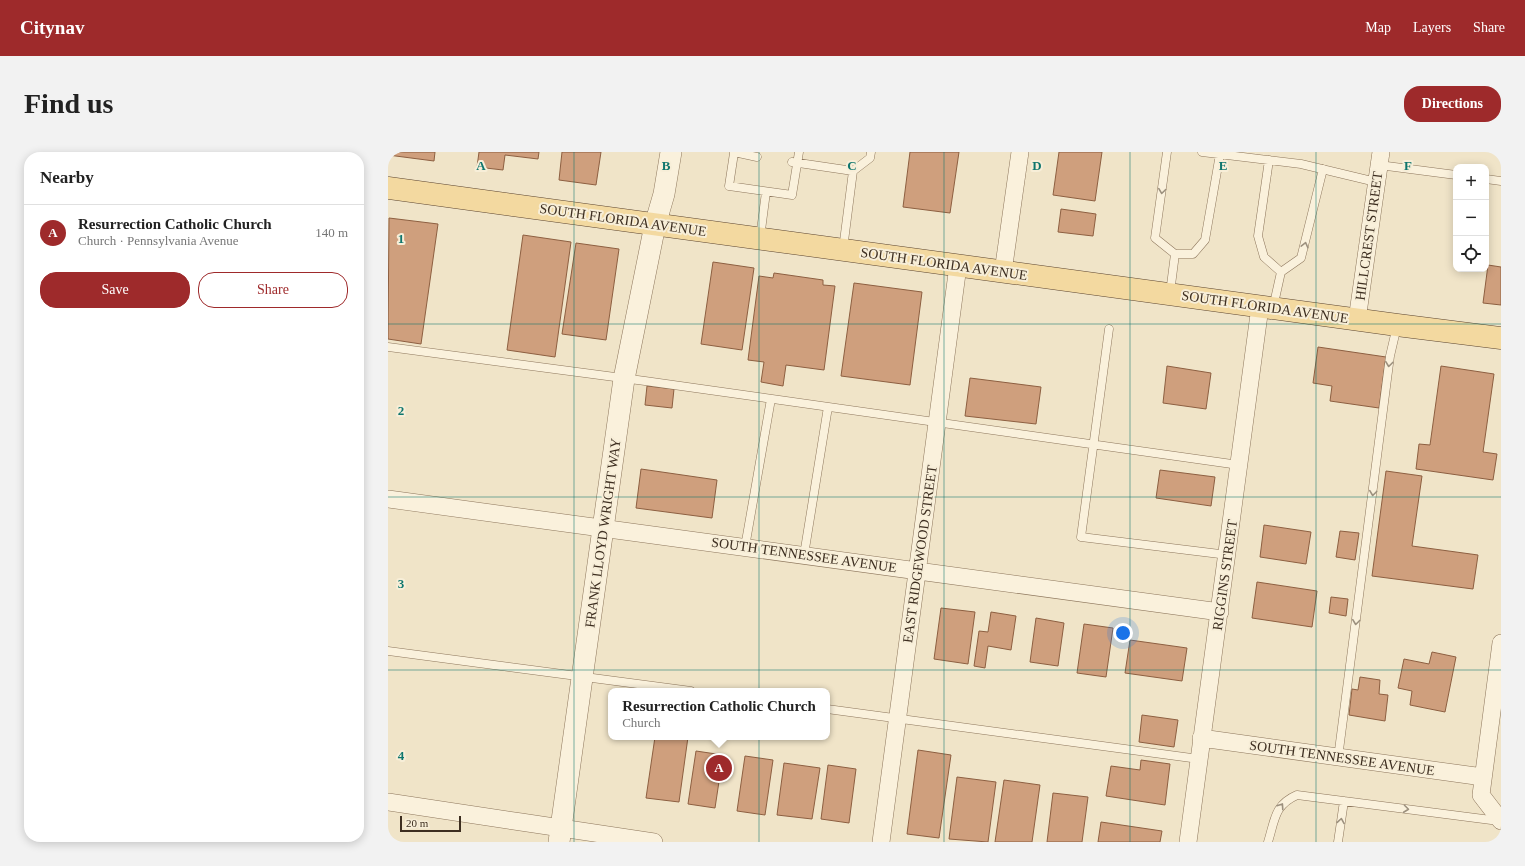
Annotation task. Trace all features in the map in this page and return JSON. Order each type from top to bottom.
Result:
[{"type":"main road","name":"SOUTH FLORIDA AVENUE","points":[[388,188],[1397,326],[1501,338]]},
{"type":"street","name":"FRANK LLOYD WRIGHT WAY","points":[[560,835],[624,379],[655,225],[664,194],[671,152]]},
{"type":"street","points":[[1003,272],[1020,152]]},
{"type":"street","name":"HILLCREST STREET","points":[[1357,320],[1380,158]]},
{"type":"street","name":"EAST RIDGEWOOD STREET","points":[[881,842],[958,266]]},
{"type":"street","name":"RIGGINS STREET","points":[[1188,842],[1239,465],[1267,308]]},
{"type":"street","name":"SOUTH TENNESSEE AVENUE","points":[[388,499],[1220,612]]},
{"type":"street","points":[[1501,643],[1482,777],[1481,795],[1501,821]]},
{"type":"street","name":"SOUTH TENNESSEE AVENUE","points":[[1201,738],[1482,777]]},
{"type":"street","points":[[388,802],[530,822],[560,835],[654,842]]},
{"type":"lane","points":[[756,157],[734,153],[729,186],[792,195],[795,162],[799,152]]},
{"type":"lane","points":[[842,250],[853,171],[870,158],[871,152]]},
{"type":"lane","points":[[1167,152],[1155,238],[1175,254],[1193,254],[1205,240],[1220,154]]},
{"type":"lane","points":[[1202,152],[1301,164],[1376,182]]},
{"type":"lane","points":[[1380,158],[1453,174]]},
{"type":"lane","points":[[1269,160],[1258,236],[1264,257],[1281,272]]},
{"type":"lane","points":[[795,162],[853,171]]},
{"type":"lane","points":[[1267,308],[1281,272],[1301,258],[1323,169]]},
{"type":"lane","points":[[1489,179],[1501,181]]},
{"type":"lane","points":[[760,239],[766,192]]},
{"type":"lane","points":[[1169,294],[1175,254]]},
{"type":"lane","points":[[1338,758],[1390,356],[1397,326]]},
{"type":"lane","points":[[1108,329],[1081,537],[1228,555]]},
{"type":"lane","points":[[388,347],[1239,465]]},
{"type":"lane","points":[[745,547],[771,399]]},
{"type":"lane","points":[[804,555],[828,407]]},
{"type":"lane","points":[[388,651],[668,688]]},
{"type":"lane","points":[[830,709],[1199,758]]},
{"type":"lane","points":[[1268,842],[1278,807],[1285,800],[1297,795],[1501,821]]},
{"type":"lane","points":[[1338,842],[1344,801]]},
{"type":"building","points":[[388,152],[435,152],[434,161],[388,155]]},
{"type":"building","points":[[479,152],[539,152],[538,159],[505,155],[503,170],[477,167]]},
{"type":"building","points":[[562,152],[601,152],[596,185],[559,180]]},
{"type":"building","points":[[910,152],[959,152],[950,213],[903,207]]},
{"type":"building","points":[[1059,152],[1102,152],[1095,201],[1053,195]]},
{"type":"building","points":[[1061,209],[1096,214],[1093,236],[1058,232]]},
{"type":"building","points":[[389,218],[438,224],[421,344],[388,339]]},
{"type":"building","points":[[523,235],[571,242],[555,357],[507,350]]},
{"type":"building","points":[[576,243],[619,249],[606,340],[562,334]]},
{"type":"building","points":[[713,262],[754,268],[742,350],[701,344]]},
{"type":"building","points":[[1489,265],[1501,267],[1501,305],[1483,303]]},
{"type":"building","points":[[774,273],[823,280],[823,285],[835,286],[824,370],[786,365],[783,386],[761,382],[764,362],[748,360],[759,276],[773,278]]},
{"type":"building","points":[[854,283],[922,292],[910,385],[841,376]]},
{"type":"building","points":[[1318,347],[1386,357],[1379,408],[1330,401],[1332,386],[1313,383]]},
{"type":"building","points":[[1167,366],[1211,373],[1206,409],[1163,403]]},
{"type":"building","points":[[1441,366],[1494,374],[1483,452],[1497,454],[1493,480],[1416,469],[1419,444],[1430,445]]},
{"type":"building","points":[[970,378],[1041,387],[1036,424],[965,416]]},
{"type":"building","points":[[647,386],[674,389],[672,408],[645,405]]},
{"type":"building","points":[[641,469],[717,480],[712,518],[636,508]]},
{"type":"building","points":[[1160,470],[1215,477],[1211,506],[1156,498]]},
{"type":"building","points":[[1386,471],[1422,476],[1412,546],[1478,555],[1473,589],[1372,576]]},
{"type":"building","points":[[1264,525],[1311,532],[1306,564],[1260,557]]},
{"type":"building","points":[[1340,531],[1359,533],[1355,560],[1336,557]]},
{"type":"building","points":[[1257,582],[1317,591],[1312,627],[1252,618]]},
{"type":"building","points":[[1331,597],[1348,599],[1346,616],[1329,613]]},
{"type":"building","points":[[941,608],[975,612],[968,664],[934,659]]},
{"type":"building","points":[[991,612],[1016,616],[1011,650],[988,646],[985,668],[974,666],[979,631],[988,632]]},
{"type":"building","points":[[1036,618],[1064,623],[1058,666],[1030,662]]},
{"type":"building","points":[[1084,624],[1113,628],[1106,677],[1077,673]]},
{"type":"building","points":[[1130,640],[1187,648],[1182,681],[1125,673]]},
{"type":"building","points":[[1432,652],[1456,657],[1445,712],[1410,705],[1412,691],[1398,688],[1404,659],[1429,664]]},
{"type":"building","points":[[1360,677],[1380,680],[1379,694],[1388,695],[1385,721],[1349,715],[1352,689],[1358,690]]},
{"type":"building","points":[[1142,715],[1178,720],[1174,747],[1139,742]]},
{"type":"building","points":[[655,740],[688,740],[679,802],[646,798]]},
{"type":"building","points":[[918,750],[951,755],[939,838],[907,834]]},
{"type":"building","points":[[696,751],[723,755],[715,808],[688,804]]},
{"type":"building","points":[[745,756],[773,760],[765,815],[737,811]]},
{"type":"building","points":[[1141,760],[1170,764],[1165,805],[1106,796],[1111,766],[1140,770]]},
{"type":"building","points":[[784,763],[820,768],[812,819],[777,815]]},
{"type":"building","points":[[828,765],[856,769],[849,823],[821,819]]},
{"type":"building","points":[[957,777],[996,782],[988,842],[949,839]]},
{"type":"building","points":[[1004,780],[1040,785],[1032,842],[995,842]]},
{"type":"building","points":[[1053,793],[1088,797],[1082,842],[1047,842]]},
{"type":"building","points":[[1101,822],[1162,831],[1160,842],[1098,842]]},
{"type":"place","name":"Resurrection Catholic Church","points":[[719,768]]}]
